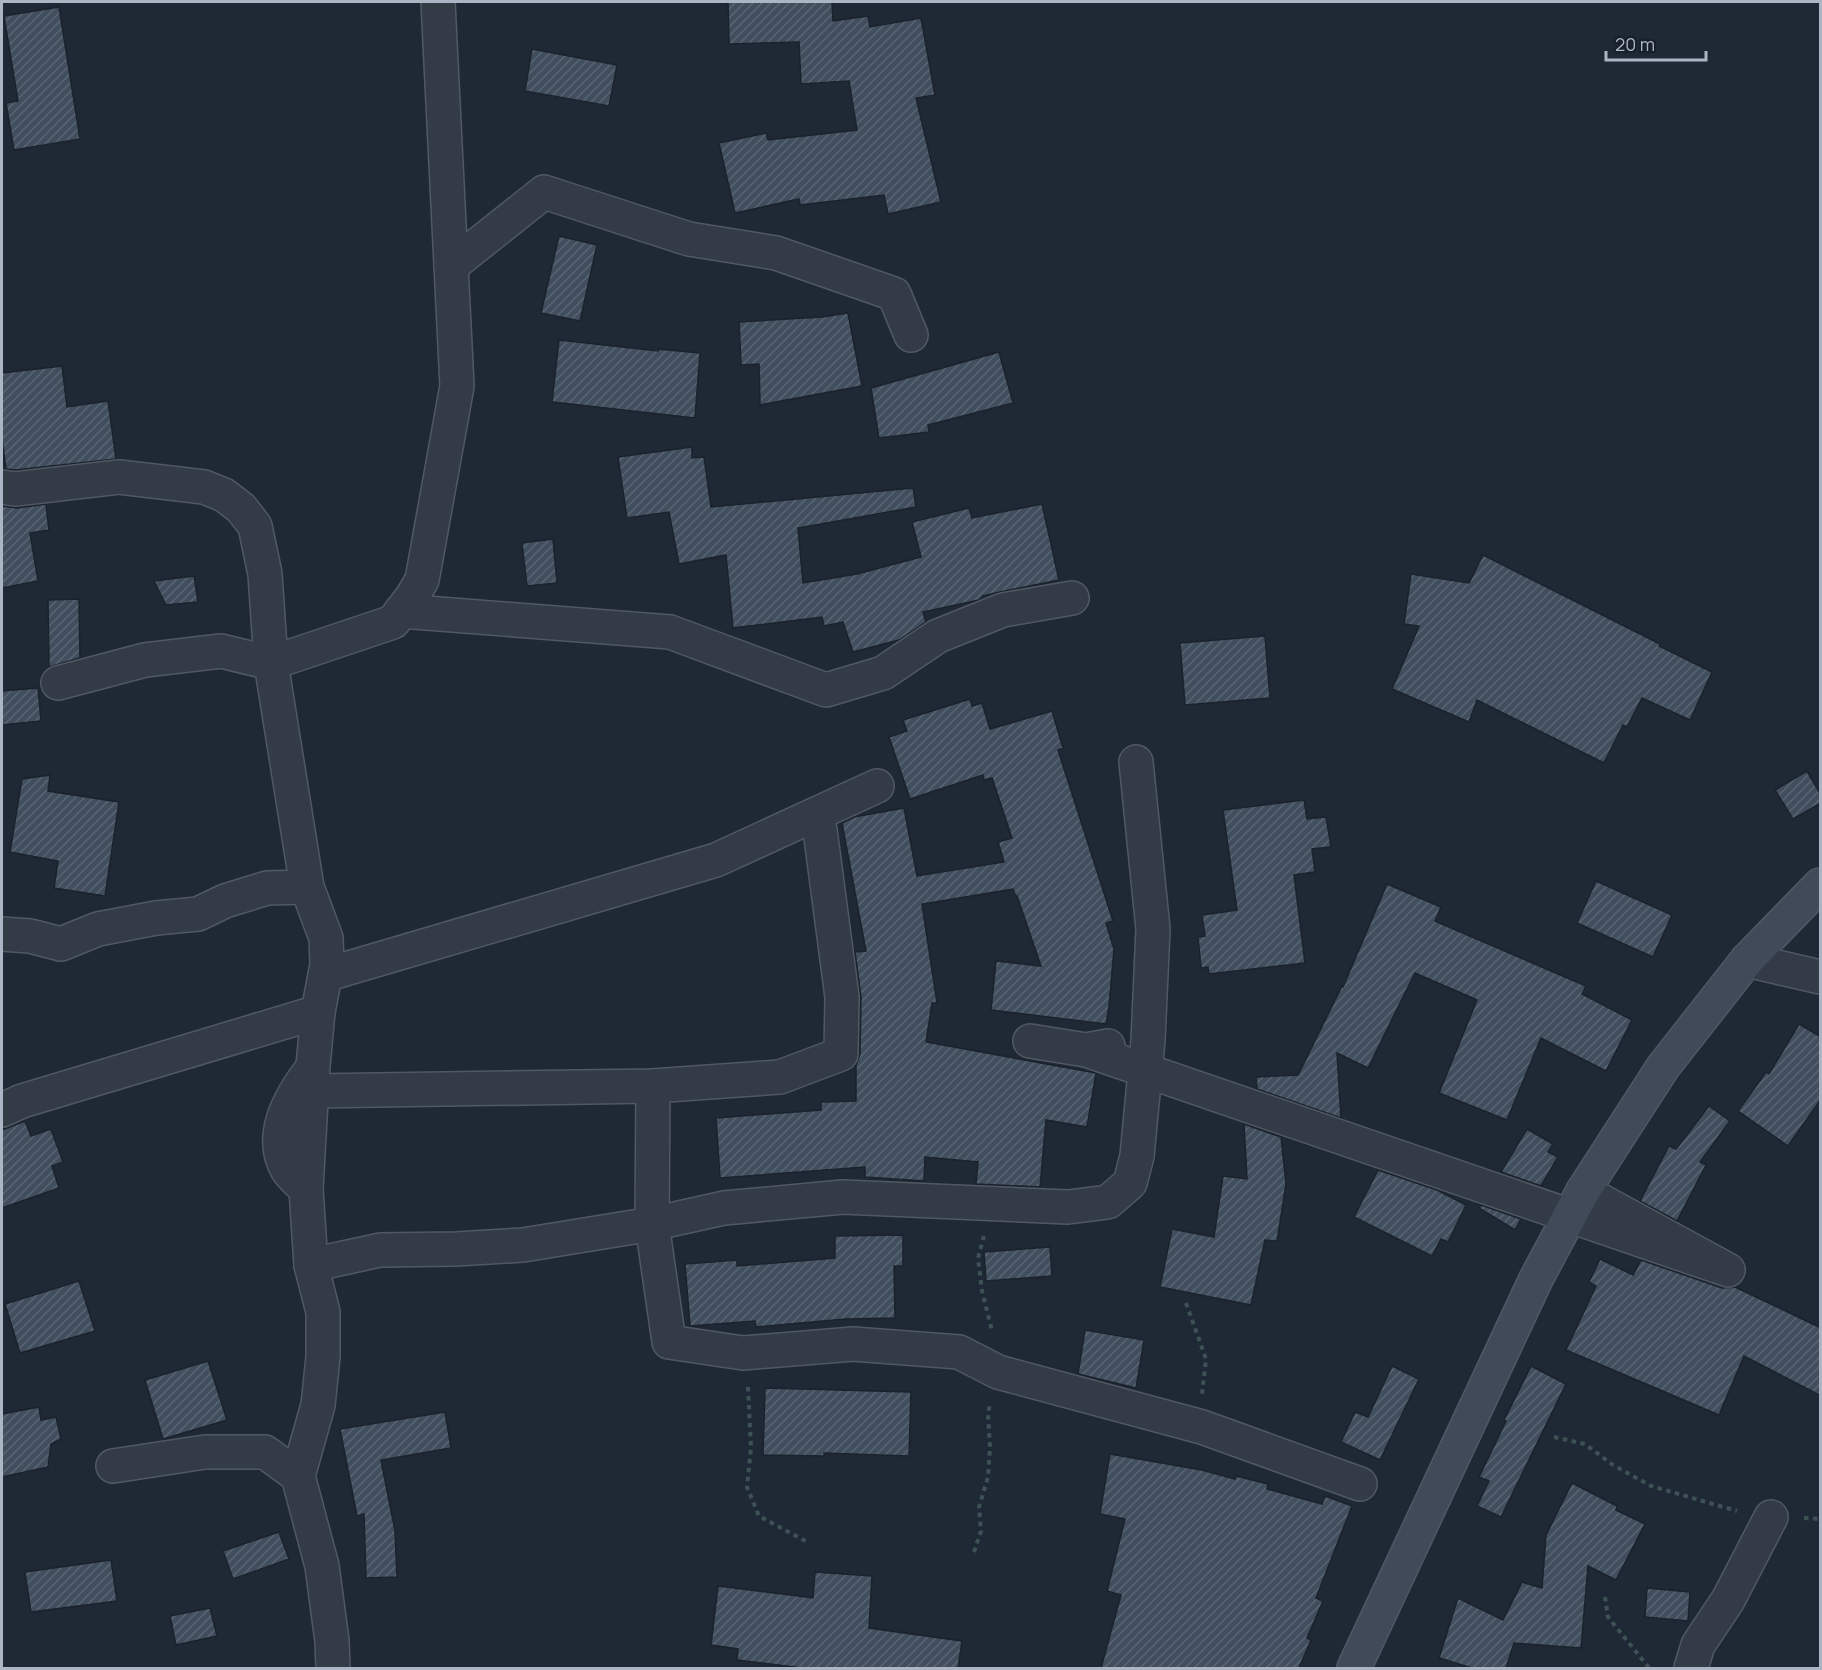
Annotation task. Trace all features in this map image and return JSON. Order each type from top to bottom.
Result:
[{"type":"street","points":[[58,683],[145,660],[220,651],[271,663],[393,622],[422,580],[456,386],[438,2]]},
{"type":"street","points":[[451,266],[544,192],[689,239],[776,254],[894,294],[911,335]]},
{"type":"street","points":[[2,487],[15,489],[118,477],[204,487],[224,495],[241,508],[255,526],[265,574],[271,663],[307,887],[326,938],[327,965],[318,1012],[306,1189],[311,1265],[322,1312],[322,1358],[318,1404],[298,1476],[322,1566],[332,1641],[333,1668]]},
{"type":"street","points":[[401,611],[670,632],[826,690],[883,673],[938,636],[1003,610],[1072,598]]},
{"type":"street","points":[[311,1265],[380,1250],[523,1245],[651,1224],[723,1208],[843,1197],[1068,1207],[1108,1202],[1130,1183],[1137,1156],[1148,1040],[1153,929],[1136,762]]},
{"type":"street","points":[[325,975],[716,860],[877,786]]},
{"type":"street","points":[[313,1079],[653,1086],[780,1077],[841,1054],[843,997],[820,830]]},
{"type":"street","points":[[1354,1668],[1536,1279],[1583,1191],[1663,1067],[1747,960],[1821,885]]},
{"type":"street","points":[[2,934],[30,936],[61,944],[98,929],[156,918],[198,914],[225,901],[267,888],[307,887]]},
{"type":"street","points":[[1747,960],[1821,976]]},
{"type":"street","points":[[2,1110],[22,1101],[318,1012]]},
{"type":"street","points":[[1086,1050],[1148,1040]]},
{"type":"street","points":[[1030,1041],[1086,1050],[1728,1270],[1583,1191]]},
{"type":"street","points":[[653,1086],[651,1224],[669,1342],[743,1353],[853,1344],[959,1352],[998,1372],[1202,1427],[1360,1484]]},
{"type":"street","points":[[114,1466],[205,1452],[265,1452],[298,1476]]},
{"type":"street","points":[[1691,1668],[1698,1645],[1728,1600],[1772,1517]]},
{"type":"path","points":[[1186,1303],[1206,1359],[1202,1427]]},
{"type":"path","points":[[743,1353],[750,1399],[751,1428],[747,1486],[759,1516],[809,1543]]},
{"type":"path","points":[[1554,1437],[1585,1444],[1613,1466],[1652,1486],[1749,1514],[1821,1519]]},
{"type":"path","points":[[1605,1597],[1608,1617],[1649,1668]]},
{"type":"building","points":[[728,2],[832,2],[833,21],[868,16],[870,27],[921,18],[935,95],[916,98],[941,202],[888,214],[884,195],[800,205],[799,199],[735,213],[719,143],[766,133],[768,140],[857,130],[849,81],[801,84],[799,42],[729,44]]},
{"type":"building","points":[[59,7],[80,139],[14,150],[6,103],[18,101],[4,16]]},
{"type":"building","points":[[532,49],[617,65],[609,106],[525,91]]},
{"type":"building","points":[[559,236],[597,245],[580,321],[541,313]]},
{"type":"building","points":[[848,313],[862,386],[760,405],[759,364],[741,365],[739,322],[822,317]]},
{"type":"building","points":[[559,340],[658,351],[658,349],[700,353],[695,418],[552,402]]},
{"type":"building","points":[[999,352],[1013,403],[928,425],[929,432],[879,438],[871,388]]},
{"type":"building","points":[[62,366],[67,407],[108,401],[116,459],[15,470],[6,469],[2,440],[2,373]]},
{"type":"building","points":[[692,447],[692,458],[704,457],[711,507],[913,488],[916,507],[798,528],[803,583],[857,574],[921,557],[912,522],[969,508],[972,518],[1042,504],[1059,580],[983,596],[979,600],[923,612],[926,622],[899,640],[853,652],[843,622],[824,626],[822,617],[733,628],[726,555],[679,564],[669,512],[627,518],[618,457]]},
{"type":"building","points":[[46,504],[49,530],[30,533],[38,581],[2,588],[2,506],[17,508]]},
{"type":"building","points":[[553,539],[557,583],[527,586],[522,543]]},
{"type":"building","points":[[1483,555],[1712,672],[1690,720],[1642,698],[1627,727],[1623,725],[1604,763],[1477,700],[1469,722],[1392,689],[1419,626],[1404,624],[1411,574],[1469,583]]},
{"type":"building","points":[[194,576],[198,602],[166,605],[154,581]]},
{"type":"building","points":[[79,599],[80,658],[49,667],[48,600]]},
{"type":"building","points":[[1265,636],[1270,698],[1185,705],[1180,643]]},
{"type":"building","points":[[38,688],[41,721],[2,725],[2,691]]},
{"type":"building","points":[[970,699],[972,706],[982,703],[990,729],[1052,711],[1063,748],[1058,750],[1113,921],[1106,923],[1114,949],[1109,1007],[1106,1024],[991,1010],[996,961],[1041,966],[1013,889],[922,904],[937,1003],[932,1003],[926,1042],[1096,1073],[1087,1127],[1046,1120],[1040,1187],[976,1184],[978,1162],[925,1157],[924,1181],[865,1177],[865,1167],[720,1178],[716,1118],[821,1110],[821,1102],[856,1101],[861,997],[855,952],[866,951],[842,823],[854,817],[904,808],[917,876],[1004,862],[998,842],[1012,838],[992,778],[984,780],[983,775],[910,799],[889,737],[907,731],[903,720]]},
{"type":"building","points":[[1807,771],[1821,795],[1821,803],[1793,819],[1775,790]]},
{"type":"building","points":[[50,775],[48,791],[119,802],[105,896],[54,888],[58,861],[10,852],[22,779]]},
{"type":"building","points":[[1304,800],[1307,819],[1326,817],[1331,847],[1312,849],[1315,872],[1294,875],[1305,963],[1209,974],[1208,967],[1201,968],[1198,937],[1205,936],[1202,915],[1237,910],[1223,810]]},
{"type":"building","points":[[1596,881],[1672,915],[1653,957],[1577,923]]},
{"type":"building","points":[[1387,884],[1441,907],[1435,921],[1586,986],[1582,994],[1632,1020],[1606,1071],[1541,1038],[1507,1120],[1439,1093],[1477,1000],[1415,973],[1368,1068],[1337,1053],[1341,1118],[1257,1089],[1256,1077],[1298,1075],[1343,987]]},
{"type":"building","points":[[1799,1024],[1821,1037],[1821,1099],[1788,1146],[1738,1111],[1766,1072],[1769,1074]]},
{"type":"building","points":[[1709,1106],[1730,1121],[1700,1162],[1706,1165],[1677,1221],[1640,1201],[1669,1146],[1676,1149]]},
{"type":"building","points":[[25,1121],[31,1136],[51,1129],[63,1162],[52,1166],[59,1188],[2,1208],[2,1130]]},
{"type":"building","points":[[1244,1124],[1281,1137],[1286,1184],[1277,1241],[1265,1240],[1251,1305],[1160,1287],[1172,1229],[1214,1237],[1223,1176],[1247,1179]]},
{"type":"building","points":[[1527,1129],[1553,1144],[1548,1152],[1558,1157],[1541,1186],[1501,1172]]},
{"type":"building","points":[[1378,1170],[1437,1190],[1466,1205],[1448,1242],[1441,1239],[1432,1256],[1354,1217]]},
{"type":"building","points":[[1481,1205],[1521,1219],[1515,1230],[1479,1208]]},
{"type":"building","points":[[903,1235],[903,1266],[894,1266],[895,1318],[845,1319],[756,1327],[755,1321],[690,1326],[685,1264],[737,1260],[737,1266],[835,1258],[835,1236]]},
{"type":"building","points":[[1050,1247],[1052,1276],[986,1281],[984,1252]]},
{"type":"building","points":[[1600,1259],[1633,1275],[1641,1260],[1722,1288],[1735,1287],[1821,1328],[1821,1396],[1744,1356],[1719,1415],[1566,1350],[1596,1286],[1589,1282]]},
{"type":"building","points":[[79,1281],[95,1331],[20,1353],[5,1304]]},
{"type":"building","points":[[1085,1330],[1144,1340],[1136,1388],[1078,1374]]},
{"type":"building","points":[[208,1361],[227,1420],[163,1439],[145,1380]]},
{"type":"building","points":[[1392,1366],[1419,1379],[1380,1460],[1341,1442],[1355,1412],[1368,1417]]},
{"type":"building","points":[[1531,1366],[1566,1384],[1501,1517],[1477,1506],[1489,1481],[1479,1477]]},
{"type":"building","points":[[765,1388],[911,1392],[909,1456],[824,1453],[824,1456],[763,1455]]},
{"type":"building","points":[[39,1407],[41,1420],[56,1417],[61,1439],[51,1444],[48,1467],[2,1477],[2,1414]]},
{"type":"building","points":[[445,1412],[451,1448],[381,1460],[395,1531],[397,1577],[366,1578],[364,1514],[357,1516],[340,1429]]},
{"type":"building","points":[[1110,1454],[1202,1470],[1235,1479],[1236,1476],[1268,1484],[1267,1489],[1322,1504],[1325,1496],[1352,1506],[1316,1598],[1323,1601],[1307,1638],[1311,1640],[1299,1668],[1101,1668],[1121,1595],[1107,1591],[1125,1519],[1100,1514]]},
{"type":"building","points":[[1572,1483],[1617,1506],[1616,1510],[1645,1524],[1616,1580],[1588,1566],[1581,1648],[1514,1643],[1506,1668],[1472,1668],[1439,1658],[1458,1598],[1503,1620],[1522,1582],[1542,1588],[1546,1535]]},
{"type":"building","points":[[279,1532],[289,1559],[233,1579],[223,1551]]},
{"type":"building","points":[[111,1560],[117,1601],[31,1612],[25,1572]]},
{"type":"building","points":[[815,1572],[872,1576],[869,1628],[962,1641],[958,1668],[802,1668],[737,1660],[738,1649],[711,1645],[718,1586],[813,1598]]},
{"type":"building","points":[[1647,1588],[1690,1592],[1688,1621],[1645,1617]]},
{"type":"building","points":[[210,1608],[217,1636],[176,1645],[170,1616]]}]
